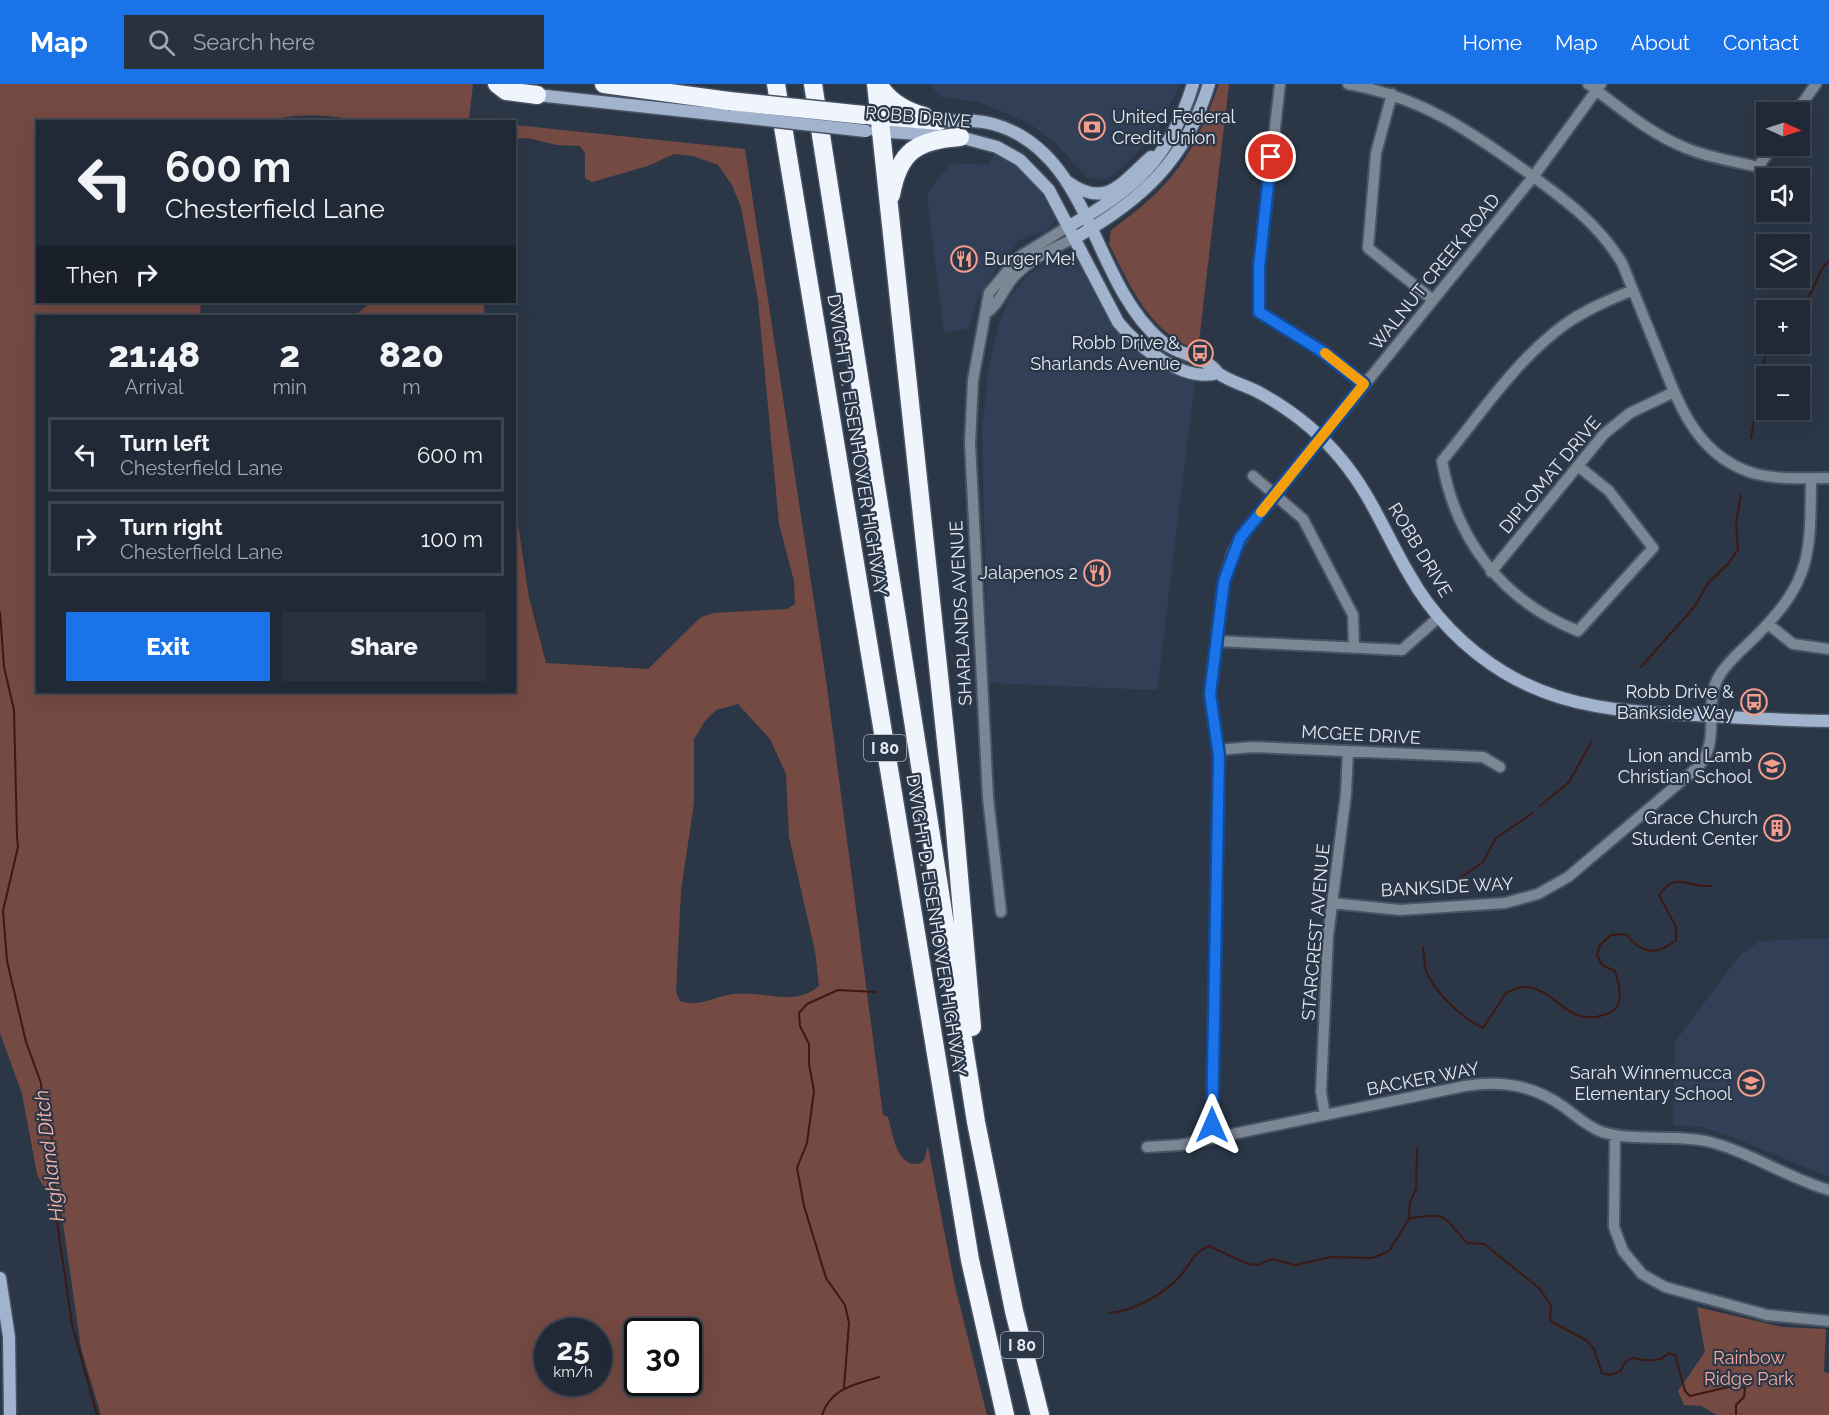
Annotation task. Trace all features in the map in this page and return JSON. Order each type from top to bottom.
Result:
[{"type":"highway","points":[[497,84],[506,91],[537,95]]},
{"type":"highway","points":[[604,84],[730,109],[872,124],[940,121]]},
{"type":"highway","points":[[767,84],[777,141],[790,166]]},
{"type":"highway","name":"DWIGHT D. EISENHOWER HIGHWAY","points":[[776,84],[970,1260],[1005,1415]]},
{"type":"highway","name":"DWIGHT D. EISENHOWER HIGHWAY","points":[[813,84],[976,1122],[1014,1311],[1040,1415]]},
{"type":"highway","points":[[877,84],[872,124],[890,224],[953,807],[974,1047],[976,1122]]},
{"type":"highway","points":[[877,84],[882,92],[904,109],[940,121]]},
{"type":"highway","points":[[890,224],[894,177],[908,154],[931,140],[960,137]]},
{"type":"main road","name":"SHARLANDS AVENUE","points":[[1069,226],[1136,183],[1165,145],[1185,109],[1193,84]]},
{"type":"main road","name":"SHARLANDS AVENUE","points":[[1075,238],[1126,207],[1165,170],[1192,128],[1209,84]]},
{"type":"main road","points":[[537,95],[730,109]]},
{"type":"main road","name":"ROBB DRIVE","points":[[940,121],[978,121],[1007,129],[1030,142],[1066,181],[1140,320],[1164,343],[1179,352],[1208,363],[1218,373],[1281,405],[1321,437],[1354,476],[1411,578],[1439,617],[1487,660],[1549,694],[1573,703],[1623,712],[1829,722]]},
{"type":"main road","name":"ROBB DRIVE","points":[[872,124],[960,137],[998,147],[1030,168],[1049,190],[1118,322],[1136,342],[1159,359],[1180,368],[1202,375],[1218,373]]},
{"type":"main road","points":[[1066,181],[1086,193],[1104,194],[1121,184],[1165,145]]},
{"type":"main road","points":[[0,1278],[9,1337],[10,1415]]},
{"type":"street","points":[[1280,84],[1259,267],[1259,312],[1320,350],[1364,384]]},
{"type":"street","points":[[1348,84],[1392,94],[1450,119],[1576,208],[1600,232],[1622,263],[1674,392],[1694,432],[1705,444],[1730,463],[1759,474],[1829,478]]},
{"type":"street","points":[[1803,102],[1816,84]]},
{"type":"street","points":[[1595,86],[1668,140],[1705,155],[1758,167],[1766,156]]},
{"type":"street","name":"WALNUT CREEK ROAD","points":[[1212,1139],[1218,750],[1210,705],[1224,581],[1233,552],[1275,494],[1533,177],[1595,86]]},
{"type":"street","points":[[1392,94],[1376,153],[1368,248],[1433,300]]},
{"type":"street","name":"SHARLANDS AVENUE","points":[[1001,912],[988,798],[970,443],[973,380],[989,293],[1008,268],[1030,249],[1069,226]]},
{"type":"street","name":"SHARLANDS AVENUE","points":[[986,313],[992,310],[1007,285],[1022,269],[1075,238]]},
{"type":"street","points":[[1578,466],[1609,491],[1653,548],[1578,632],[1523,602],[1491,572],[1458,520],[1442,461],[1517,369],[1547,339],[1582,314],[1633,290]]},
{"type":"street","name":"DIPLOMAT DRIVE","points":[[1491,572],[1616,423],[1646,404],[1674,392]]},
{"type":"street","points":[[1253,476],[1303,519],[1353,615],[1354,648]]},
{"type":"street","name":"BANKSIDE WAY","points":[[1332,903],[1400,910],[1505,903],[1538,894],[1568,877],[1698,767],[1711,744],[1714,689],[1722,672],[1790,600],[1807,559],[1811,478]]},
{"type":"street","points":[[1217,641],[1402,650],[1439,617]]},
{"type":"street","points":[[1768,624],[1793,644],[1829,649]]},
{"type":"street","name":"MCGEE DRIVE","points":[[1218,750],[1252,747],[1483,758],[1500,767]]},
{"type":"street","name":"STARCREST AVENUE","points":[[1326,1115],[1321,1092],[1332,903],[1348,751]]},
{"type":"street","name":"BACKER WAY","points":[[1147,1147],[1173,1146],[1212,1139],[1465,1086],[1504,1084],[1542,1094],[1593,1128],[1615,1135],[1678,1137],[1712,1143],[1829,1190]]},
{"type":"street","points":[[1615,1135],[1614,1227],[1623,1251],[1642,1274],[1665,1287],[1767,1315],[1829,1321]]},
{"type":"shaded area","points":[[930,84],[1180,84],[1158,130],[1127,163],[1111,177],[1103,180],[1087,177],[1054,142],[1029,123],[978,102],[940,97]]},
{"type":"shaded area","points":[[995,153],[1024,171],[1039,187],[1056,219],[1047,230],[1020,240],[997,267],[977,301],[969,328],[944,333],[927,194],[951,163],[988,165]]},
{"type":"shaded area","points":[[1059,254],[1069,254],[1075,257],[1107,318],[1130,346],[1160,368],[1195,382],[1157,690],[988,683],[982,433],[988,374],[997,330],[1009,298],[1027,276]]},
{"type":"shaded area","name":"Sarah Winnemucca Elementary School","points":[[1829,938],[1829,1177],[1730,1136],[1702,1127],[1673,1125],[1675,1042],[1740,955],[1760,941]]},
{"type":"green space","points":[[0,84],[473,84],[469,120],[353,120],[331,116],[303,116],[277,120],[36,120],[36,303],[201,303],[200,315],[36,315],[36,693],[516,693],[516,511],[529,598],[546,663],[648,669],[701,617],[714,613],[787,609],[795,604],[794,581],[779,524],[758,300],[741,207],[732,185],[718,165],[693,156],[674,154],[648,166],[592,182],[585,178],[585,153],[580,146],[557,145],[528,138],[516,139],[516,125],[745,149],[826,680],[883,1115],[888,1117],[893,1138],[903,1159],[909,1163],[922,1162],[928,1147],[954,1282],[987,1415],[101,1415],[81,1348],[60,1202],[42,1184],[37,1174],[22,1094],[0,1033]],"holes":[[[738,704],[770,739],[786,774],[789,837],[815,951],[819,986],[799,996],[778,997],[745,993],[694,1003],[680,1001],[676,992],[681,891],[694,803],[694,739],[705,721],[716,710]]]},
{"type":"green space","points":[[1219,84],[1229,84],[1198,350],[1167,332],[1143,307],[1109,244],[1111,230],[1151,199],[1179,167],[1200,131]]},
{"type":"green space","points":[[371,303],[483,303],[485,315],[355,315]]},
{"type":"green space","name":"Rainbow Ridge Park","points":[[1697,1307],[1782,1327],[1826,1329],[1824,1372],[1829,1373],[1829,1415],[1717,1415],[1701,1406],[1684,1405],[1678,1391],[1705,1352]]},
{"type":"waterway","points":[[1807,300],[1823,267],[1829,261]]},
{"type":"waterway","points":[[1751,438],[1767,354]]},
{"type":"waterway","points":[[1641,667],[1695,606],[1708,583],[1728,564],[1738,549],[1736,523],[1741,495]]},
{"type":"waterway","name":"Highland Ditch","points":[[0,612],[4,667],[14,710],[18,847],[3,911],[7,961],[26,1042],[41,1083],[42,1101],[52,1139],[57,1222],[72,1324],[97,1415]]},
{"type":"waterway","points":[[1540,806],[1569,782],[1591,742]]},
{"type":"waterway","points":[[1460,878],[1483,862],[1496,838],[1533,813]]},
{"type":"waterway","points":[[1423,947],[1426,971],[1436,988],[1458,1011],[1483,1028],[1506,993],[1522,987],[1535,989],[1545,994],[1572,1013],[1582,1017],[1594,1017],[1614,1010],[1618,1005],[1620,995],[1615,971],[1602,965],[1597,955],[1600,945],[1611,935],[1626,934],[1643,949],[1662,949],[1676,940],[1676,927],[1659,895],[1671,883],[1683,882],[1711,886]]},
{"type":"waterway","points":[[844,1388],[849,1323],[845,1305],[826,1278],[804,1206],[797,1168],[807,1143],[814,1091],[809,1064],[809,1044],[800,1026],[799,1013],[807,1004],[838,990],[876,992]]},
{"type":"waterway","points":[[1409,1219],[1410,1202],[1416,1189],[1417,1149]]},
{"type":"waterway","points":[[1110,1313],[1129,1309],[1157,1295],[1180,1276],[1199,1252],[1209,1246],[1248,1264],[1257,1265],[1272,1259],[1295,1265],[1331,1257],[1373,1258],[1389,1251],[1409,1219],[1439,1216],[1449,1222],[1467,1243],[1484,1244],[1539,1288],[1551,1305],[1550,1321],[1586,1340],[1594,1349],[1602,1373],[1610,1375],[1621,1371],[1625,1362],[1632,1358],[1656,1360],[1669,1353],[1675,1355],[1685,1391],[1690,1396],[1737,1385],[1745,1388],[1744,1397],[1736,1405],[1736,1415]]},
{"type":"waterway","points":[[822,1415],[837,1393],[852,1385],[879,1377]]},
{"type":"slow traffic","points":[[1261,512],[1364,384],[1325,353]]},
{"type":"place","name":"United Federal Credit Union","points":[[1092,127]]},
{"type":"place","name":"Burger Me!","points":[[964,259]]},
{"type":"place","name":"Robb Drive & Sharlands Avenue","points":[[1200,353]]},
{"type":"place","name":"Jalapenos 2","points":[[1097,573]]},
{"type":"place","name":"Robb Drive & Bankside Way","points":[[1754,702]]},
{"type":"place","name":"Lion and Lamb Christian School","points":[[1772,766]]},
{"type":"place","name":"Grace Church Student Center","points":[[1777,828]]},
{"type":"place","name":"Sarah Winnemucca Elementary School","points":[[1751,1083]]},
{"type":"route","points":[[1212,1125],[1212,1001],[1219,756],[1210,694],[1227,566],[1240,538],[1364,384],[1290,329],[1259,312],[1259,267],[1271,157]]}]
